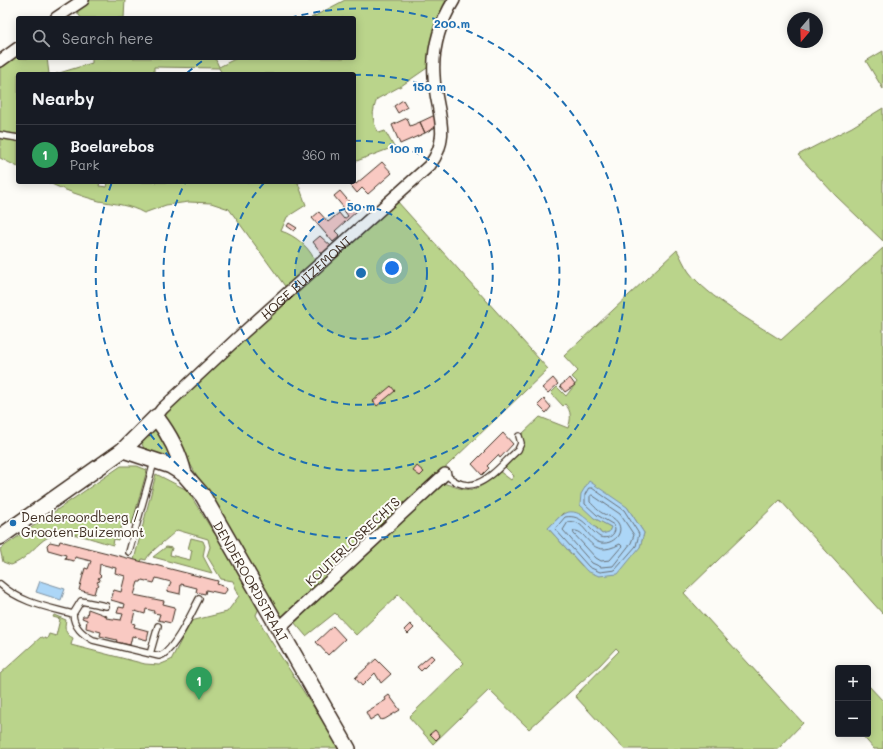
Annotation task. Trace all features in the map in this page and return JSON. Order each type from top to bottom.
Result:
[{"type":"street","points":[[59,16],[83,0]]},
{"type":"street","name":"HOGE BUIZEMONT","points":[[0,537],[123,450],[162,409],[243,333],[430,165],[440,149],[443,131],[435,87],[434,68],[440,29],[454,0]]},
{"type":"street","points":[[0,61],[16,49]]},
{"type":"street","points":[[156,417],[180,455],[184,474]]},
{"type":"street","name":"DENDEROORDSTRAAT","points":[[123,450],[171,466],[184,474],[203,496],[348,749]]},
{"type":"street","name":"KOUTERLOSRECHTS","points":[[278,629],[445,474]]},
{"type":"lane","points":[[0,135],[16,138]]},
{"type":"lane","points":[[445,474],[455,482],[466,486],[477,485],[518,450],[521,443],[519,436]]},
{"type":"lane","points":[[129,552],[154,460]]},
{"type":"lane","points":[[0,584],[15,596],[26,601],[73,614]]},
{"type":"lane","points":[[106,606],[81,601],[73,614],[73,621],[84,635],[93,640],[159,656],[168,652],[199,599]]},
{"type":"lane","points":[[150,654],[158,626]]},
{"type":"green space","points":[[91,0],[125,0],[124,16],[80,16],[75,9]]},
{"type":"green space","points":[[345,0],[449,0],[430,66],[401,86],[377,99],[373,112],[376,129],[379,133],[385,131],[394,147],[356,161],[356,72],[221,72],[219,68],[154,67],[154,72],[63,72],[92,63],[92,60],[216,60],[219,67],[233,60],[356,60],[356,16],[315,16]]},
{"type":"green space","points":[[883,51],[883,89],[866,61]]},
{"type":"green space","points":[[16,55],[16,60],[47,60],[49,72],[16,72],[16,134],[0,132],[0,67]]},
{"type":"green space","points":[[883,108],[883,241],[836,196],[798,155],[852,127]]},
{"type":"green space","points":[[0,139],[16,141],[16,166],[0,158]]},
{"type":"green space","points":[[52,184],[100,184],[99,186],[107,187],[108,184],[298,184],[306,205],[287,217],[281,231],[302,243],[311,253],[316,264],[287,289],[229,209],[211,203],[189,202],[166,205],[144,213],[128,206],[99,201]]},
{"type":"green space","points":[[397,201],[548,369],[429,483],[279,621],[162,414]]},
{"type":"green space","points":[[883,248],[883,614],[780,500],[684,593],[803,723],[778,749],[624,749],[575,696],[619,651],[616,648],[600,665],[529,729],[489,690],[433,744],[409,717],[464,663],[398,595],[356,635],[335,613],[306,636],[294,622],[439,483],[458,488],[474,489],[479,487],[499,471],[511,480],[514,476],[504,466],[518,453],[521,435],[540,417],[568,428],[570,422],[569,410],[565,404],[563,406],[551,393],[557,387],[566,396],[577,382],[572,377],[578,371],[564,356],[677,250],[689,272],[708,291],[732,309],[781,340]],"holes":[[[581,505],[627,507],[644,533],[640,547],[582,566],[548,528],[563,513],[597,528],[602,534],[609,533],[611,527],[594,518]]]},
{"type":"green space","points":[[154,428],[160,430],[172,459],[144,449],[141,441]]},
{"type":"green space","points":[[121,466],[137,466],[147,470],[132,524],[123,521],[118,540],[114,539],[113,545],[75,535],[56,534],[48,537],[40,543],[23,559],[11,565],[3,562],[0,549]]},
{"type":"green space","points":[[156,474],[187,490],[214,533],[222,540],[259,608],[256,615],[269,638],[340,748],[0,749],[0,674],[41,637],[47,639],[49,634],[56,636],[60,619],[53,617],[54,615],[66,620],[66,630],[68,635],[73,638],[71,645],[145,664],[159,665],[171,660],[191,621],[227,612],[239,596],[233,581],[221,579],[207,556],[210,547],[208,539],[177,530],[155,549],[146,560],[142,559],[141,562],[134,560]]},
{"type":"green space","points":[[191,538],[203,541],[205,546],[203,556],[212,573],[153,557],[166,547],[172,548],[170,555],[190,560],[192,550],[188,549]]},
{"type":"green space","points":[[871,688],[883,701],[883,749],[874,749],[864,737],[871,737]]},
{"type":"water","points":[[589,481],[627,507],[644,533],[640,547],[618,574],[599,576],[587,571],[548,528],[563,514],[571,512],[586,518],[602,534],[609,532],[611,527],[594,518],[580,505],[581,494]]},
{"type":"water","points":[[40,581],[65,589],[61,600],[36,592]]},
{"type":"building","points":[[403,100],[407,107],[398,113],[394,106]]},
{"type":"building","points":[[435,115],[439,125],[425,133],[420,122]]},
{"type":"building","points":[[407,118],[410,126],[420,122],[425,133],[400,144],[392,125]]},
{"type":"building","points":[[382,162],[392,173],[368,194],[362,188],[357,193],[350,184],[356,184]]},
{"type":"building","points":[[340,191],[357,211],[335,231],[340,236],[333,242],[312,218],[319,212],[328,222],[339,213],[344,219],[348,216],[343,209],[344,208],[334,196]]},
{"type":"building","points":[[289,223],[297,228],[294,231],[287,226]]},
{"type":"building","points":[[320,236],[332,247],[323,255],[313,242]]},
{"type":"building","points":[[553,378],[558,384],[548,393],[542,388]]},
{"type":"building","points":[[570,378],[575,385],[565,392],[560,386]]},
{"type":"building","points":[[391,386],[395,391],[377,406],[373,401]]},
{"type":"building","points":[[544,399],[551,407],[546,413],[538,405]]},
{"type":"building","points":[[503,433],[513,444],[500,458],[498,455],[487,466],[489,468],[482,475],[472,464]]},
{"type":"building","points":[[417,466],[424,472],[420,476],[413,471]]},
{"type":"building","points":[[60,541],[218,581],[217,584],[226,587],[227,590],[224,594],[206,590],[205,594],[196,592],[197,588],[181,584],[180,594],[167,591],[171,582],[156,578],[154,583],[142,580],[141,582],[138,582],[134,595],[164,601],[163,604],[175,607],[171,623],[158,620],[160,614],[153,613],[154,611],[146,609],[145,614],[135,611],[132,623],[135,624],[134,627],[149,631],[147,640],[132,636],[130,645],[116,642],[117,640],[100,636],[101,632],[86,628],[87,620],[82,618],[83,616],[87,616],[88,609],[107,616],[106,618],[121,620],[123,614],[117,613],[119,607],[124,608],[125,604],[111,600],[114,590],[121,592],[125,576],[115,573],[116,568],[100,564],[99,574],[101,576],[98,578],[100,581],[97,582],[99,585],[96,587],[94,594],[79,590],[85,568],[88,569],[91,561],[75,557],[74,561],[65,559],[66,555],[48,550],[47,545],[50,542],[59,544]]},
{"type":"building","points":[[410,624],[414,628],[408,634],[404,630]]},
{"type":"building","points":[[333,626],[345,639],[328,655],[316,642]]},
{"type":"building","points":[[431,655],[434,658],[421,671],[417,667]]},
{"type":"building","points":[[376,659],[391,674],[381,683],[375,673],[362,686],[355,678]]},
{"type":"building","points":[[389,695],[400,710],[385,719],[381,720],[378,715],[370,720],[366,712],[386,700],[385,698]]},
{"type":"building","points":[[435,730],[440,736],[436,740],[430,734]]},
{"type":"place","name":"Denderoordberg / Grooten-Buizemont","points":[[13,523]]},
{"type":"place","name":"Boelarebos","points":[[199,700]]}]
